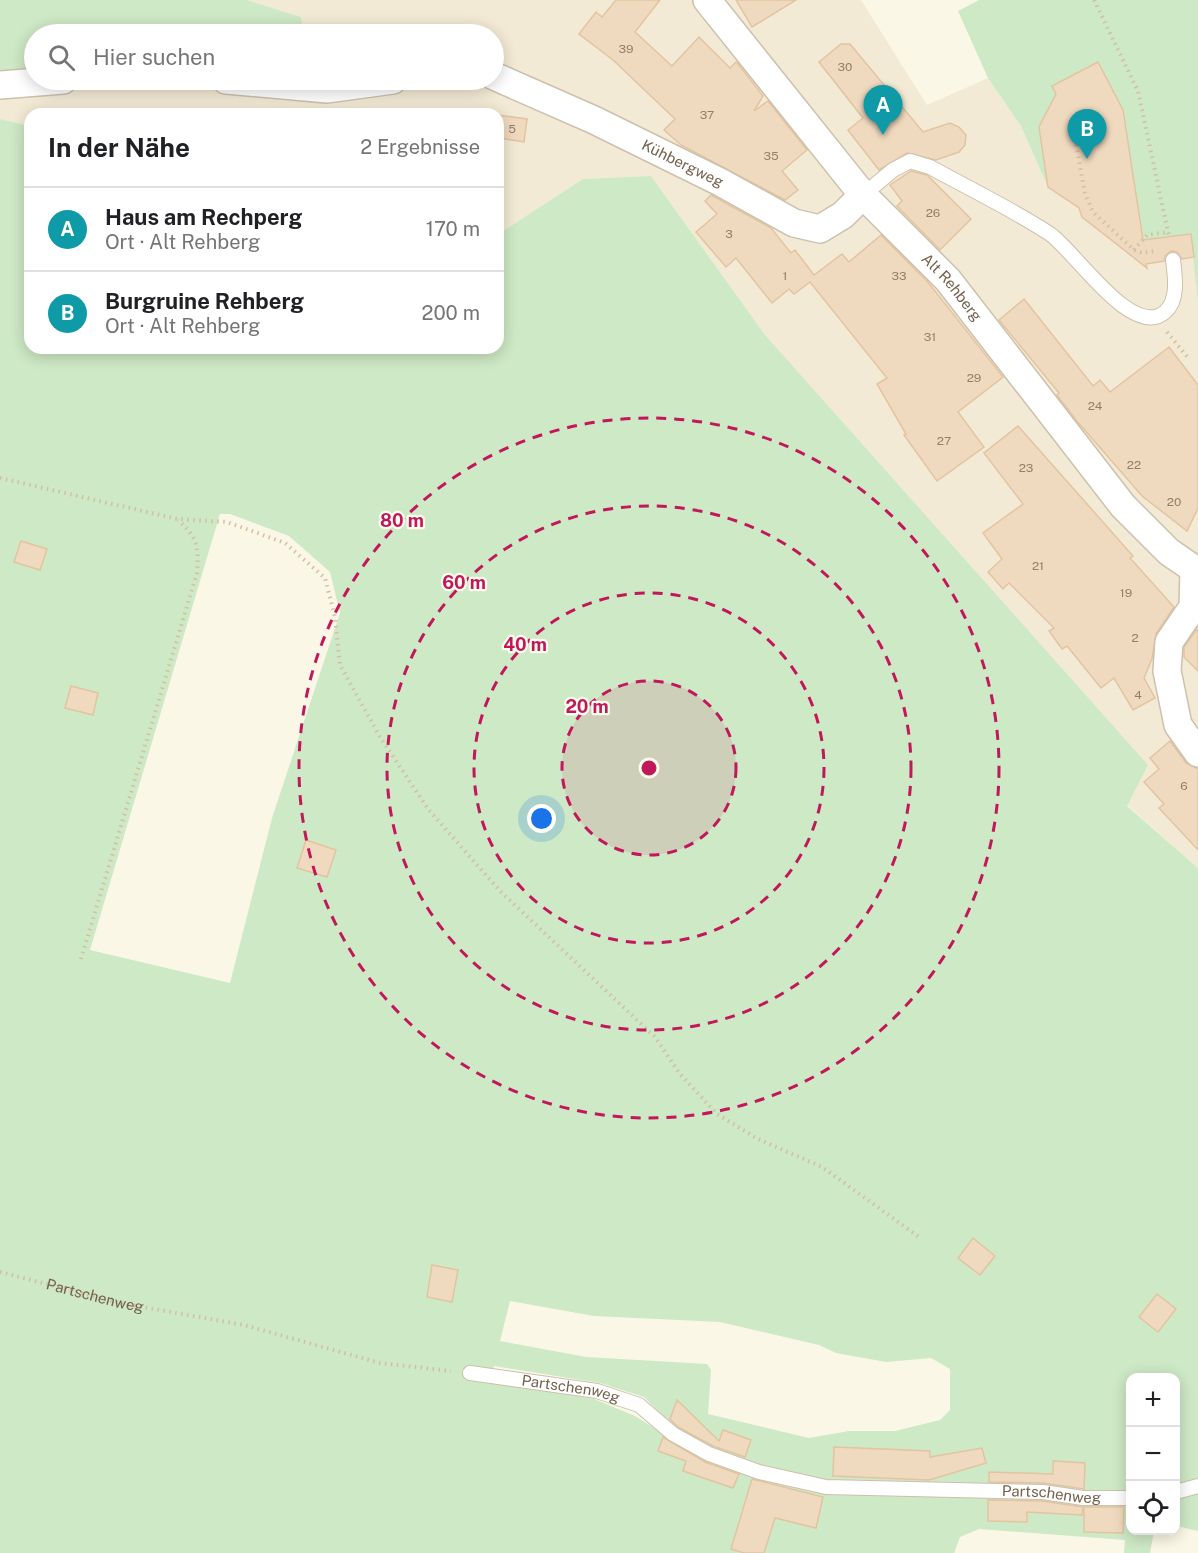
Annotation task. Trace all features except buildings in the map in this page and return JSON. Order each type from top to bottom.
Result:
[{"type":"street","name":"Alt Rehberg","points":[[707,0],[863,195],[948,280],[1123,506],[1169,552],[1196,569]]},
{"type":"street","name":"Kühbergweg","points":[[504,80],[605,125],[794,223],[820,229],[843,215],[863,195]]},
{"type":"street","points":[[0,85],[24,83]]},
{"type":"street","points":[[1196,569],[1196,613],[1169,642],[1167,671],[1178,725],[1198,753]]},
{"type":"lane","points":[[863,195],[893,170],[910,162],[930,167],[1052,235],[1122,306],[1141,318],[1154,319],[1167,311],[1174,296],[1176,278],[1173,260]]},
{"type":"lane","name":"Partschenweg","points":[[470,1372],[597,1391],[639,1405],[674,1434],[710,1454],[759,1472],[826,1487],[1043,1492],[1083,1498],[1126,1498]]},
{"type":"lane","points":[[1180,1491],[1198,1486]]},
{"type":"path","points":[[1094,0],[1138,91],[1168,234],[1147,235],[1134,250]]},
{"type":"path","points":[[1074,127],[1085,194],[1093,212],[1134,250],[1142,253],[1162,250]]},
{"type":"path","points":[[1154,319],[1189,359]]},
{"type":"path","points":[[0,478],[177,519],[227,522],[285,543],[325,578],[335,617],[340,666],[380,737],[428,809],[500,891],[655,1037],[680,1074],[717,1114],[758,1139],[822,1167],[919,1237]]},
{"type":"path","points":[[81,959],[196,573],[198,551],[192,533],[177,519]]},
{"type":"path","name":"Partschenweg","points":[[0,1272],[120,1303],[244,1325],[380,1363],[470,1372]]},
{"type":"shaded area","points":[[247,0],[861,0],[927,105],[988,78],[1021,126],[1047,184],[1039,127],[1056,94],[1052,86],[1098,62],[1123,110],[1143,240],[1191,234],[1194,257],[1198,304],[1198,868],[1127,805],[765,335],[651,176],[583,179],[504,230],[504,108],[24,108],[24,125],[0,119],[0,72],[24,78],[24,90],[504,90],[504,24],[302,24],[301,17]]},
{"type":"green space","points":[[0,0],[247,0],[301,17],[302,24],[24,24],[24,70],[0,72]]},
{"type":"green space","points":[[979,0],[1198,0],[1198,304],[1191,234],[1143,240],[1123,110],[1098,63],[1052,86],[1056,94],[1039,127],[1048,187],[1021,126],[988,78],[958,11]]},
{"type":"green space","points":[[0,119],[24,125],[24,354],[504,354],[504,230],[583,179],[651,176],[765,335],[1148,765],[1127,806],[1198,868],[1198,1479],[1180,1484],[1180,1373],[1126,1373],[1126,1492],[827,1481],[760,1466],[712,1448],[676,1429],[644,1397],[600,1383],[494,1366],[490,1382],[594,1399],[635,1416],[670,1438],[757,1477],[825,1494],[1043,1498],[1126,1504],[1126,1535],[1153,1535],[1150,1553],[1124,1553],[1125,1540],[979,1529],[960,1537],[954,1553],[0,1553]],"holes":[[[220,514],[230,514],[289,536],[330,572],[340,613],[272,818],[230,983],[90,950]],[[510,1301],[594,1316],[720,1322],[819,1345],[836,1353],[886,1362],[931,1358],[950,1369],[950,1410],[940,1420],[895,1431],[849,1431],[809,1438],[708,1414],[711,1370],[707,1364],[586,1357],[500,1341]]]},
{"type":"green space","points":[[1198,1492],[1198,1531],[1180,1527],[1180,1497]]},
{"type":"place","name":"Haus am Rechperg","points":[[883,135]]},
{"type":"place","name":"Burgruine Rehberg","points":[[1087,159]]}]
